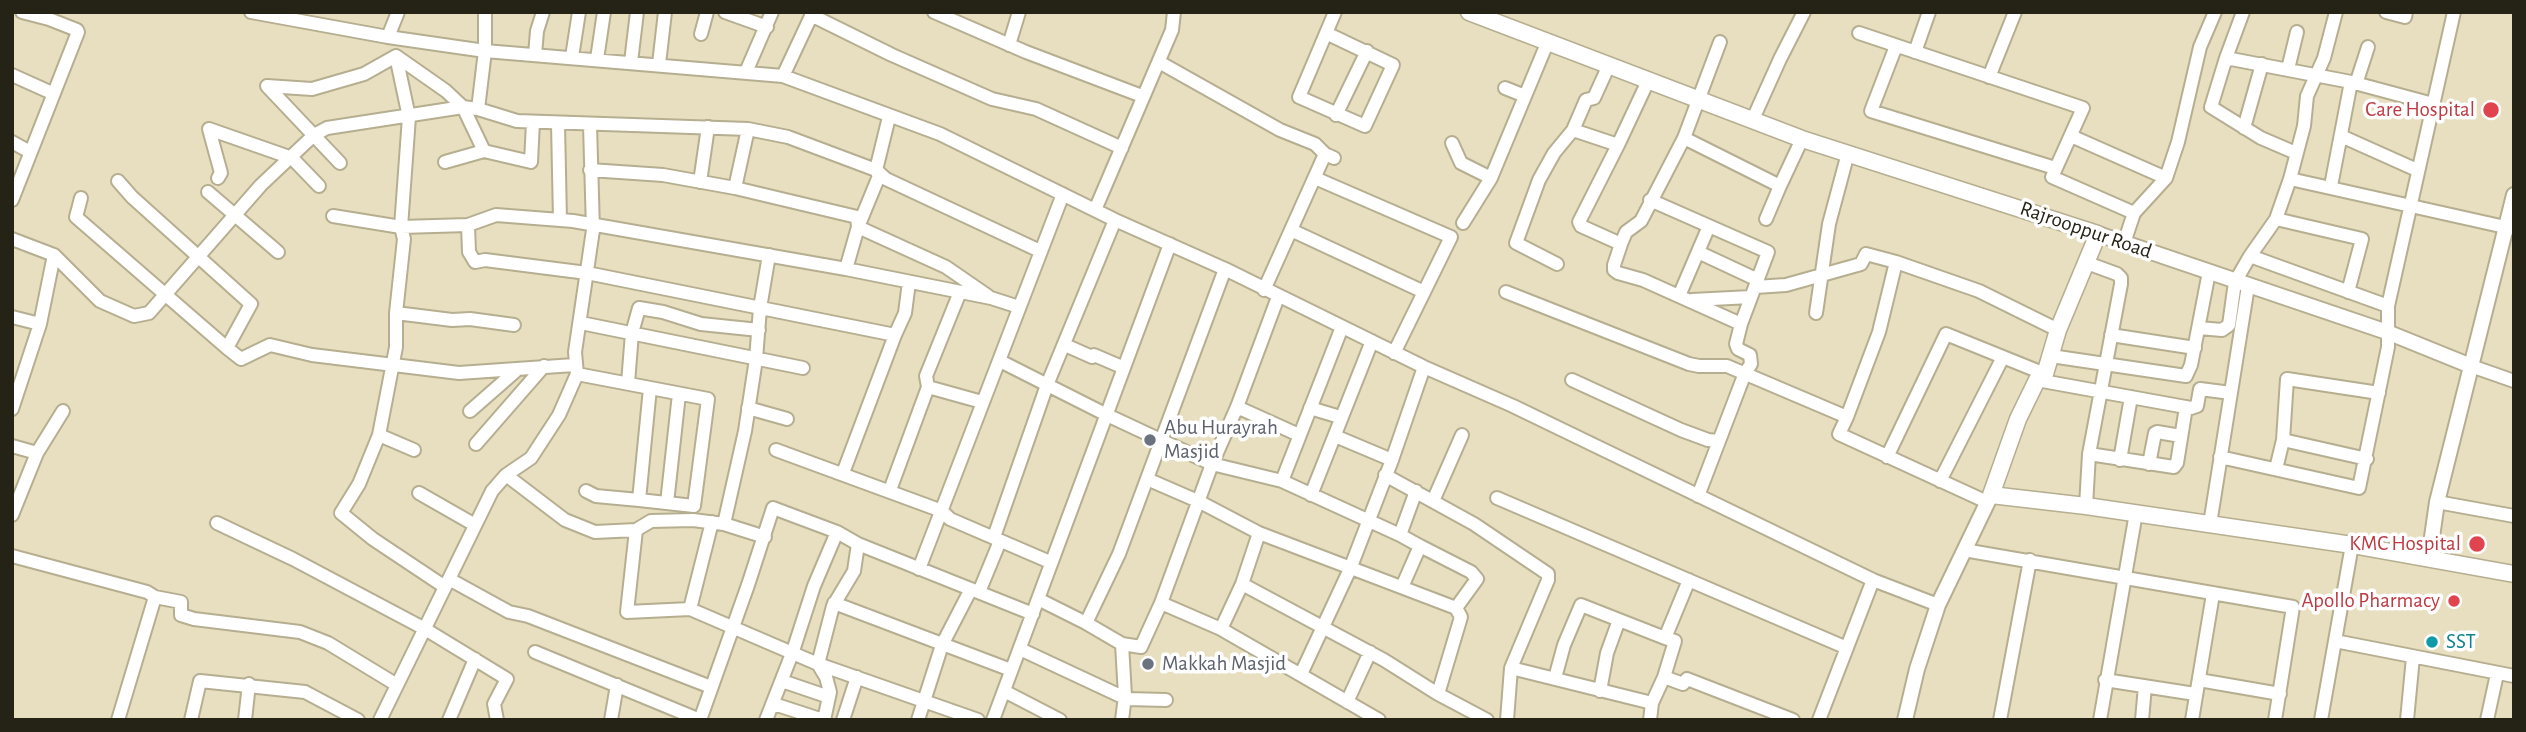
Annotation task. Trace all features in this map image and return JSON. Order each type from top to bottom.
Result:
[{"type":"main road","name":"Rajrooppur Road","points":[[1469,12],[1802,139],[2098,234]]},
{"type":"main road","points":[[2098,234],[2058,330],[2051,356],[2018,419],[1989,499],[2086,506],[2136,513],[2352,545],[2514,574]]},
{"type":"street","points":[[12,200],[77,30],[22,12]]},
{"type":"street","points":[[251,12],[275,14],[387,37],[485,51],[783,76],[940,134],[1115,220],[1225,269],[1394,353],[1513,406],[1873,579],[1938,606]]},
{"type":"street","points":[[387,37],[398,12]]},
{"type":"street","points":[[478,109],[485,51],[485,12]]},
{"type":"street","points":[[535,55],[537,31],[543,12]]},
{"type":"street","points":[[572,57],[579,12]]},
{"type":"street","points":[[597,59],[604,12]]},
{"type":"street","points":[[631,62],[637,12]]},
{"type":"street","points":[[659,64],[664,12]]},
{"type":"street","points":[[701,34],[707,12]]},
{"type":"street","points":[[725,12],[767,27]]},
{"type":"street","points":[[746,72],[772,12]]},
{"type":"street","points":[[934,12],[1009,45],[1142,96]]},
{"type":"street","points":[[1009,45],[1018,12]]},
{"type":"street","points":[[1095,210],[1172,30],[1174,12]]},
{"type":"street","points":[[1326,33],[1394,65],[1365,126],[1299,97],[1326,33],[1335,12]]},
{"type":"street","points":[[1754,120],[1804,12]]},
{"type":"street","points":[[1915,52],[1929,12]]},
{"type":"street","points":[[1989,78],[2015,12]]},
{"type":"street","points":[[2124,243],[2134,214],[2166,178],[2178,142],[2200,47],[2215,12]]},
{"type":"street","points":[[2243,12],[2211,107],[2244,128],[2296,153]]},
{"type":"street","points":[[2199,328],[2222,330],[2229,326],[2249,256],[2276,219],[2304,125],[2307,96],[2324,58],[2336,12]]},
{"type":"street","points":[[2386,12],[2405,17],[2406,12]]},
{"type":"street","points":[[2220,457],[2359,488],[2388,347],[2388,306],[2454,12]]},
{"type":"street","points":[[783,76],[812,14],[892,55],[992,99],[1036,109],[1122,148]]},
{"type":"street","points":[[2287,69],[2297,32]]},
{"type":"street","points":[[1860,33],[2083,108],[2052,177],[2134,214]]},
{"type":"street","points":[[1463,223],[1491,178],[1548,41]]},
{"type":"street","points":[[1720,41],[1684,138],[1641,221],[1626,232],[1614,270],[1643,279],[1741,324]]},
{"type":"street","points":[[1896,46],[1871,110],[2055,168]]},
{"type":"street","points":[[2331,186],[2354,83],[2368,47]]},
{"type":"street","points":[[1336,115],[1367,51]]},
{"type":"street","points":[[396,56],[446,91],[463,107],[484,151]]},
{"type":"street","points":[[396,56],[409,117],[401,227],[404,239],[393,366],[379,435],[359,484],[341,513],[373,538],[447,583],[509,612],[528,616],[711,687]]},
{"type":"street","points":[[340,163],[267,86],[312,89],[364,74],[396,56]]},
{"type":"street","points":[[2226,58],[2354,83],[2433,104]]},
{"type":"street","points":[[1158,62],[1280,130],[1315,144],[1329,156],[1315,178],[1264,290]]},
{"type":"street","points":[[2244,128],[2262,64]]},
{"type":"street","points":[[1557,264],[1516,243],[1539,180],[1554,153],[1573,130],[1586,100],[1594,98],[1609,65]]},
{"type":"street","points":[[12,75],[52,93]]},
{"type":"street","points":[[1621,244],[1581,226],[1579,222],[1648,82]]},
{"type":"street","points":[[1505,88],[1525,96]]},
{"type":"street","points":[[12,239],[54,256],[100,302],[134,316],[149,313],[200,257],[234,214],[314,135],[327,128],[463,107],[517,121],[748,129],[788,137],[876,170],[886,179],[1040,251]]},
{"type":"street","points":[[846,269],[858,227],[879,176],[876,170],[889,117]]},
{"type":"street","points":[[445,162],[484,151],[531,162],[533,122]]},
{"type":"street","points":[[558,124],[561,220]]},
{"type":"street","points":[[380,720],[492,491],[506,475],[531,458],[559,415],[576,370],[592,224],[590,125]]},
{"type":"street","points":[[700,182],[708,127]]},
{"type":"street","points":[[218,178],[221,173],[209,129],[292,158],[319,186]]},
{"type":"street","points":[[735,188],[748,129]]},
{"type":"street","points":[[1573,130],[1619,145]]},
{"type":"street","points":[[2071,136],[2166,178]]},
{"type":"street","points":[[2341,136],[2417,170]]},
{"type":"street","points":[[1684,138],[1780,186]]},
{"type":"street","points":[[1766,219],[1802,139]]},
{"type":"street","points":[[12,142],[30,152]]},
{"type":"street","points":[[1451,143],[1461,163],[1491,178]]},
{"type":"street","points":[[1816,313],[1833,205],[1849,153]]},
{"type":"street","points":[[590,170],[651,173],[735,188],[857,218],[858,227]]},
{"type":"street","points":[[1315,178],[1451,237],[1394,353]]},
{"type":"street","points":[[2290,179],[2510,228]]},
{"type":"street","points":[[118,181],[132,197],[251,304],[227,348]]},
{"type":"street","points":[[208,192],[278,251]]},
{"type":"street","points":[[919,569],[1063,194]]},
{"type":"street","points":[[2429,558],[2437,502],[2471,366],[2510,228],[2514,195]]},
{"type":"street","points":[[81,198],[76,217],[241,359],[270,345],[312,355],[459,373],[544,366],[576,370],[708,399],[694,506],[596,496],[586,491]]},
{"type":"street","points":[[1650,200],[1768,252],[1736,344],[1738,349],[1750,355],[1751,364],[1745,373],[1698,496]]},
{"type":"street","points":[[333,216],[401,227],[468,225],[496,215],[592,224],[846,269],[991,298],[1019,307]]},
{"type":"street","points":[[2276,219],[2362,239],[2348,292]]},
{"type":"street","points":[[918,720],[942,645],[975,591],[997,539],[1047,385],[1115,220]]},
{"type":"street","points":[[468,225],[469,251],[475,262],[485,260],[587,274],[895,335]]},
{"type":"street","points":[[1684,298],[1698,251],[1709,226]]},
{"type":"street","points":[[858,227],[946,267],[991,298]]},
{"type":"street","points":[[1291,230],[1424,292]]},
{"type":"street","name":"Rajrooppur Road","points":[[2098,234],[2387,332],[2471,366]]},
{"type":"street","points":[[993,720],[1122,367],[1170,244]]},
{"type":"street","points":[[1698,251],[1755,288]]},
{"type":"street","points":[[1684,298],[1786,285],[1861,264],[1866,254],[1979,291],[2058,330]]},
{"type":"street","points":[[690,609],[745,431],[769,255]]},
{"type":"street","points":[[12,410],[40,324],[54,256]]},
{"type":"street","points":[[2249,256],[2388,306]]},
{"type":"street","points":[[1896,262],[1879,332],[1839,434],[1940,481],[1989,499],[1938,606],[1917,669],[1905,720]]},
{"type":"street","points":[[2086,506],[2090,454],[2121,278],[2087,263]]},
{"type":"street","points":[[1086,623],[1119,554],[1225,269]]},
{"type":"street","points":[[2051,356],[2182,377],[2189,373],[2209,272]]},
{"type":"street","points":[[843,473],[905,313],[909,282]]},
{"type":"street","points":[[2210,524],[2231,393],[2242,284]]},
{"type":"street","points":[[890,490],[928,387],[926,376],[960,292]]},
{"type":"street","points":[[1506,292],[1689,364],[1727,366],[1847,417]]},
{"type":"street","points":[[1038,599],[1122,644],[1141,647],[1161,603],[1278,297]]},
{"type":"street","points":[[628,383],[632,333],[639,308],[663,312],[701,324],[759,330]]},
{"type":"street","points":[[396,313],[514,325]]},
{"type":"street","points":[[12,317],[40,324]]},
{"type":"street","points":[[581,323],[803,368]]},
{"type":"street","points":[[1282,481],[1342,327]]},
{"type":"street","points":[[1887,457],[1946,334],[2003,357],[2041,377],[2101,392],[2194,408],[2200,389],[2231,393]]},
{"type":"street","points":[[2111,335],[2194,348]]},
{"type":"street","points":[[1311,495],[1372,341]]},
{"type":"street","points":[[1065,345],[1122,367]]},
{"type":"street","points":[[1940,481],[2003,357]]},
{"type":"street","points":[[1000,360],[1212,464],[1282,481],[1400,535],[1471,572],[1477,579],[1456,608]]},
{"type":"street","points":[[476,443],[544,366]]},
{"type":"street","points":[[2471,366],[2514,382]]},
{"type":"street","points":[[1301,674],[1350,569],[1424,367]]},
{"type":"street","points":[[470,411],[518,369]]},
{"type":"street","points":[[2276,469],[2283,440],[2287,379],[2379,393]]},
{"type":"street","points":[[1572,380],[1681,430],[1719,441]]},
{"type":"street","points":[[928,387],[982,402]]},
{"type":"street","points":[[639,500],[650,388]]},
{"type":"street","points":[[667,503],[679,394]]},
{"type":"street","points":[[2120,460],[2131,397]]},
{"type":"street","points":[[1237,407],[1299,435]]},
{"type":"street","points":[[2090,454],[2174,467],[2177,463],[2186,407]]},
{"type":"street","points":[[748,408],[787,419]]},
{"type":"street","points":[[1310,408],[1340,417]]},
{"type":"street","points":[[13,509],[37,453],[63,411]]},
{"type":"street","points":[[2149,464],[2155,433],[2182,436]]},
{"type":"street","points":[[379,435],[414,450]]},
{"type":"street","points":[[1433,501],[1462,435]]},
{"type":"street","points":[[1335,436],[1392,460]]},
{"type":"street","points":[[2283,440],[2367,459]]},
{"type":"street","points":[[12,446],[37,453]]},
{"type":"street","points":[[776,450],[942,511],[950,519],[1050,562]]},
{"type":"street","points":[[506,475],[565,520],[595,533],[636,530],[651,521],[693,520],[718,523],[765,537]]},
{"type":"street","points":[[1385,475],[1474,524],[1548,574],[1548,580],[1511,668],[1507,720]]},
{"type":"street","points":[[1147,480],[1200,502],[1259,533],[1456,608],[1461,617],[1438,694]]},
{"type":"street","points":[[1400,535],[1416,491]]},
{"type":"street","points":[[419,493],[475,525]]},
{"type":"street","points":[[1497,498],[1847,648]]},
{"type":"street","points":[[2437,502],[2514,516]]},
{"type":"street","points":[[535,652],[700,720],[773,508],[1033,614]]},
{"type":"street","points":[[2100,720],[2136,513]]},
{"type":"street","points":[[217,523],[293,559],[425,629],[507,679],[494,704],[496,720]]},
{"type":"street","points":[[636,530],[627,612],[690,609],[818,664],[978,720]]},
{"type":"street","points":[[766,720],[793,651],[814,586],[837,532]]},
{"type":"street","points":[[1221,629],[1242,584],[1259,533]]},
{"type":"street","points":[[774,704],[823,720],[829,697],[826,677],[818,664],[834,603],[854,571],[858,544]]},
{"type":"street","points":[[2321,720],[2352,545]]},
{"type":"street","points":[[1402,587],[1420,547]]},
{"type":"street","points":[[1964,550],[2294,607],[2276,720]]},
{"type":"street","points":[[12,556],[181,602],[181,615],[194,620],[300,632],[328,643],[397,685]]},
{"type":"street","points":[[2000,720],[2029,560]]},
{"type":"street","points":[[1819,720],[1873,579]]},
{"type":"street","points":[[1665,638],[1689,580]]},
{"type":"street","points":[[1242,584],[1370,652],[1438,694],[1487,720]]},
{"type":"street","points":[[2192,720],[2213,594]]},
{"type":"street","points":[[118,720],[155,597]]},
{"type":"street","points":[[834,603],[1011,670]]},
{"type":"street","points":[[1161,603],[1221,629],[1379,720]]},
{"type":"street","points":[[1555,678],[1564,645],[1581,606],[1675,641],[1664,677],[1652,703],[1650,720]]},
{"type":"street","points":[[1600,691],[1606,653],[1619,620]]},
{"type":"street","points":[[2335,641],[2514,676]]},
{"type":"street","points":[[1122,644],[1125,696],[1122,720]]},
{"type":"street","points":[[1020,649],[1128,699],[1166,700]]},
{"type":"street","points":[[1347,702],[1370,652]]},
{"type":"street","points":[[2407,720],[2413,657]]},
{"type":"street","points":[[454,718],[475,659]]},
{"type":"street","points":[[1511,668],[1652,703]]},
{"type":"street","points":[[2487,720],[2497,674]]},
{"type":"street","points":[[847,718],[857,677]]},
{"type":"street","points":[[1664,677],[1683,684],[1687,679],[1767,714],[1793,720]]},
{"type":"street","points":[[2105,680],[2195,694]]},
{"type":"street","points":[[2199,680],[2280,694]]},
{"type":"street","points":[[191,720],[201,681],[305,692],[358,720]]},
{"type":"street","points":[[782,681],[829,697]]},
{"type":"street","points":[[245,720],[249,684]]},
{"type":"street","points":[[611,720],[617,685]]},
{"type":"street","points":[[2142,720],[2145,686]]},
{"type":"street","points":[[1004,691],[1060,720]]},
{"type":"place","name":"Care Hospital","points":[[2491,110]]},
{"type":"place","name":"Abu Hurayrah Masjid","points":[[1150,440]]},
{"type":"place","name":"KMC Hospital","points":[[2477,544]]},
{"type":"place","name":"Apollo Pharmacy","points":[[2454,601]]},
{"type":"place","name":"SST","points":[[2432,642]]},
{"type":"place","name":"Makkah Masjid","points":[[1148,664]]}]
